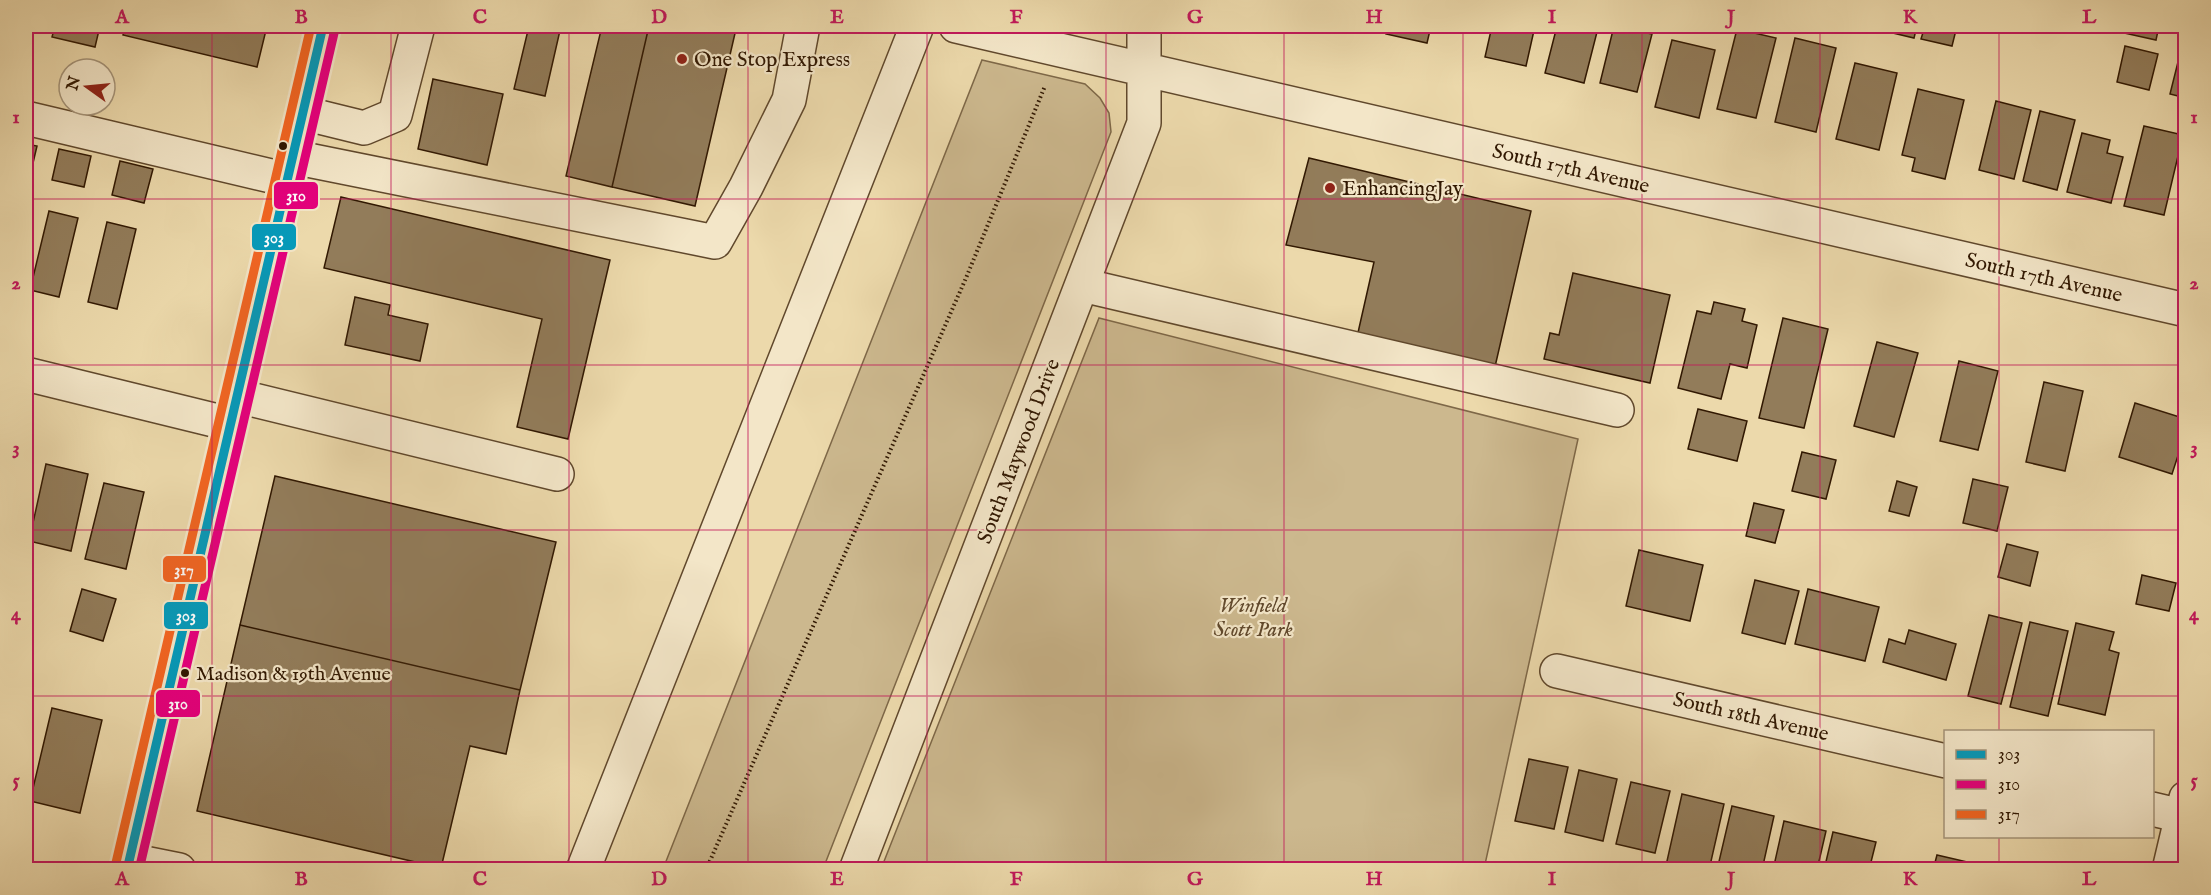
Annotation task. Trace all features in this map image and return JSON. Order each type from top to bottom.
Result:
[{"type":"main road","points":[[128,865],[323,26]]},
{"type":"street","points":[[303,113],[364,128],[395,115],[418,26]]},
{"type":"street","points":[[26,118],[291,168],[715,242],[746,188],[789,100],[803,26]]},
{"type":"street","points":[[583,870],[917,26]]},
{"type":"street","name":"South 17th Avenue","points":[[956,26],[2186,310]]},
{"type":"street","name":"South Maywood Drive","points":[[856,870],[1144,123],[1144,26]]},
{"type":"street","points":[[1082,285],[1617,410]]},
{"type":"street","points":[[26,374],[234,410],[557,474]]},
{"type":"street","name":"South 18th Avenue","points":[[1557,671],[1944,761]]},
{"type":"street","points":[[2169,870],[2176,810]]},
{"type":"street","points":[[128,865],[179,870]]},
{"type":"path","points":[[706,870],[966,278],[1046,86]]},
{"type":"green space","points":[[982,60],[1085,84],[1100,98],[1109,113],[1111,132],[823,869],[663,869]]},
{"type":"green space","name":"Winfield Scott Park","points":[[1099,318],[1578,439],[1484,869],[881,869]]},
{"type":"building","points":[[55,26],[100,26],[95,47],[52,37]]},
{"type":"building","points":[[125,26],[267,26],[257,67],[123,35]]},
{"type":"building","points":[[529,26],[561,26],[545,96],[514,89]]},
{"type":"building","points":[[602,26],[649,26],[612,187],[566,176]]},
{"type":"building","points":[[649,26],[721,26],[736,29],[695,206],[612,187]]},
{"type":"building","points":[[1388,26],[1431,26],[1427,43],[1386,34]]},
{"type":"building","points":[[1492,26],[1535,26],[1526,66],[1485,57]]},
{"type":"building","points":[[1557,26],[1574,26],[1597,32],[1584,83],[1545,73]]},
{"type":"building","points":[[1614,26],[1652,34],[1637,92],[1600,83]]},
{"type":"building","points":[[1881,26],[1917,26],[1914,38],[1880,30]]},
{"type":"building","points":[[1925,26],[1957,26],[1952,46],[1921,39]]},
{"type":"building","points":[[2126,26],[2159,26],[2156,40],[2124,33]]},
{"type":"building","points":[[1737,29],[1776,38],[1756,118],[1717,109]]},
{"type":"building","points":[[1795,38],[1836,48],[1816,132],[1775,122]]},
{"type":"building","points":[[1672,40],[1715,50],[1699,118],[1655,107]]},
{"type":"building","points":[[2125,46],[2158,54],[2149,90],[2117,82]]},
{"type":"building","points":[[2179,58],[2186,60],[2186,98],[2170,94]]},
{"type":"building","points":[[1855,63],[1897,73],[1879,150],[1836,139]]},
{"type":"building","points":[[433,79],[503,94],[487,165],[418,149]]},
{"type":"building","points":[[1918,89],[1964,100],[1945,179],[1912,171],[1915,158],[1902,155]]},
{"type":"building","points":[[1996,101],[2031,110],[2014,179],[1979,170]]},
{"type":"building","points":[[2040,111],[2075,120],[2057,190],[2023,181]]},
{"type":"building","points":[[2144,126],[2183,135],[2164,215],[2124,206]]},
{"type":"building","points":[[2082,133],[2110,140],[2107,153],[2123,157],[2111,203],[2067,192]]},
{"type":"building","points":[[26,144],[37,146],[29,180],[26,179]]},
{"type":"building","points":[[59,149],[91,156],[84,187],[52,180]]},
{"type":"building","points":[[1309,158],[1531,211],[1494,371],[1357,337],[1374,262],[1286,245]]},
{"type":"building","points":[[120,161],[153,169],[144,203],[112,195]]},
{"type":"building","points":[[341,197],[610,260],[568,439],[517,427],[542,319],[324,268]]},
{"type":"building","points":[[49,211],[78,218],[59,297],[30,290]]},
{"type":"building","points":[[107,222],[136,229],[117,309],[88,302]]},
{"type":"building","points":[[1573,273],[1670,295],[1650,383],[1544,359],[1550,333],[1559,335]]},
{"type":"building","points":[[355,297],[390,305],[388,315],[428,324],[420,361],[345,345]]},
{"type":"building","points":[[1714,302],[1745,309],[1742,321],[1757,325],[1747,368],[1730,364],[1721,399],[1678,388],[1697,311],[1711,314]]},
{"type":"building","points":[[1783,318],[1828,329],[1804,428],[1759,418]]},
{"type":"building","points":[[1877,342],[1918,353],[1894,437],[1854,426]]},
{"type":"building","points":[[1959,361],[1998,371],[1978,450],[1940,441]]},
{"type":"building","points":[[2044,382],[2083,391],[2065,471],[2026,462]]},
{"type":"building","points":[[2135,403],[2186,419],[2186,431],[2172,474],[2119,457]]},
{"type":"building","points":[[1698,409],[1747,421],[1737,461],[1688,449]]},
{"type":"building","points":[[1802,452],[1836,460],[1826,499],[1792,491]]},
{"type":"building","points":[[46,464],[88,474],[71,551],[29,541]]},
{"type":"building","points":[[275,476],[556,542],[520,690],[240,625]]},
{"type":"building","points":[[1973,479],[2008,487],[1997,531],[1963,523]]},
{"type":"building","points":[[1897,481],[1917,487],[1909,516],[1889,511]]},
{"type":"building","points":[[104,483],[144,492],[126,569],[85,559]]},
{"type":"building","points":[[1754,503],[1784,510],[1775,543],[1746,536]]},
{"type":"building","points":[[2007,544],[2038,552],[2030,586],[1998,577]]},
{"type":"building","points":[[1639,550],[1703,565],[1690,621],[1626,606]]},
{"type":"building","points":[[2142,575],[2176,583],[2169,611],[2136,604]]},
{"type":"building","points":[[1755,580],[1799,591],[1785,644],[1742,633]]},
{"type":"building","points":[[82,589],[116,599],[103,641],[70,631]]},
{"type":"building","points":[[1808,589],[1879,607],[1865,661],[1795,644]]},
{"type":"building","points":[[1989,615],[2022,623],[2001,704],[1968,696]]},
{"type":"building","points":[[2030,622],[2068,631],[2048,716],[2010,707]]},
{"type":"building","points":[[2076,623],[2114,632],[2109,650],[2119,653],[2105,715],[2058,704]]},
{"type":"building","points":[[240,625],[520,690],[506,754],[470,746],[441,868],[197,811]]},
{"type":"building","points":[[1909,630],[1956,644],[1946,680],[1883,662],[1889,639],[1905,644]]},
{"type":"building","points":[[52,708],[102,720],[80,813],[30,801]]},
{"type":"building","points":[[1529,759],[1568,767],[1554,829],[1515,821]]},
{"type":"building","points":[[1579,770],[1617,779],[1603,841],[1565,832]]},
{"type":"building","points":[[1631,782],[1670,791],[1655,853],[1616,844]]},
{"type":"building","points":[[1682,794],[1724,804],[1709,870],[1665,870]]},
{"type":"building","points":[[1732,806],[1774,816],[1762,870],[1717,870]]},
{"type":"building","points":[[1784,821],[1826,831],[1817,870],[1773,870]]},
{"type":"building","points":[[1833,832],[1876,842],[1869,870],[1824,870]]},
{"type":"building","points":[[1937,855],[1976,864],[1974,870],[1933,870]]},
{"type":"transit line","name":"317","points":[[115,867],[311,26]]},
{"type":"transit line","name":"303","points":[[127,870],[323,26]]},
{"type":"transit line","name":"310","points":[[139,870],[335,29]]},
{"type":"place","name":"One Stop Express","points":[[682,59]]},
{"type":"place","name":"EnhancingJay","points":[[1330,188]]},
{"type":"place","name":"Madison & 19th Avenue","points":[[185,673]]}]
